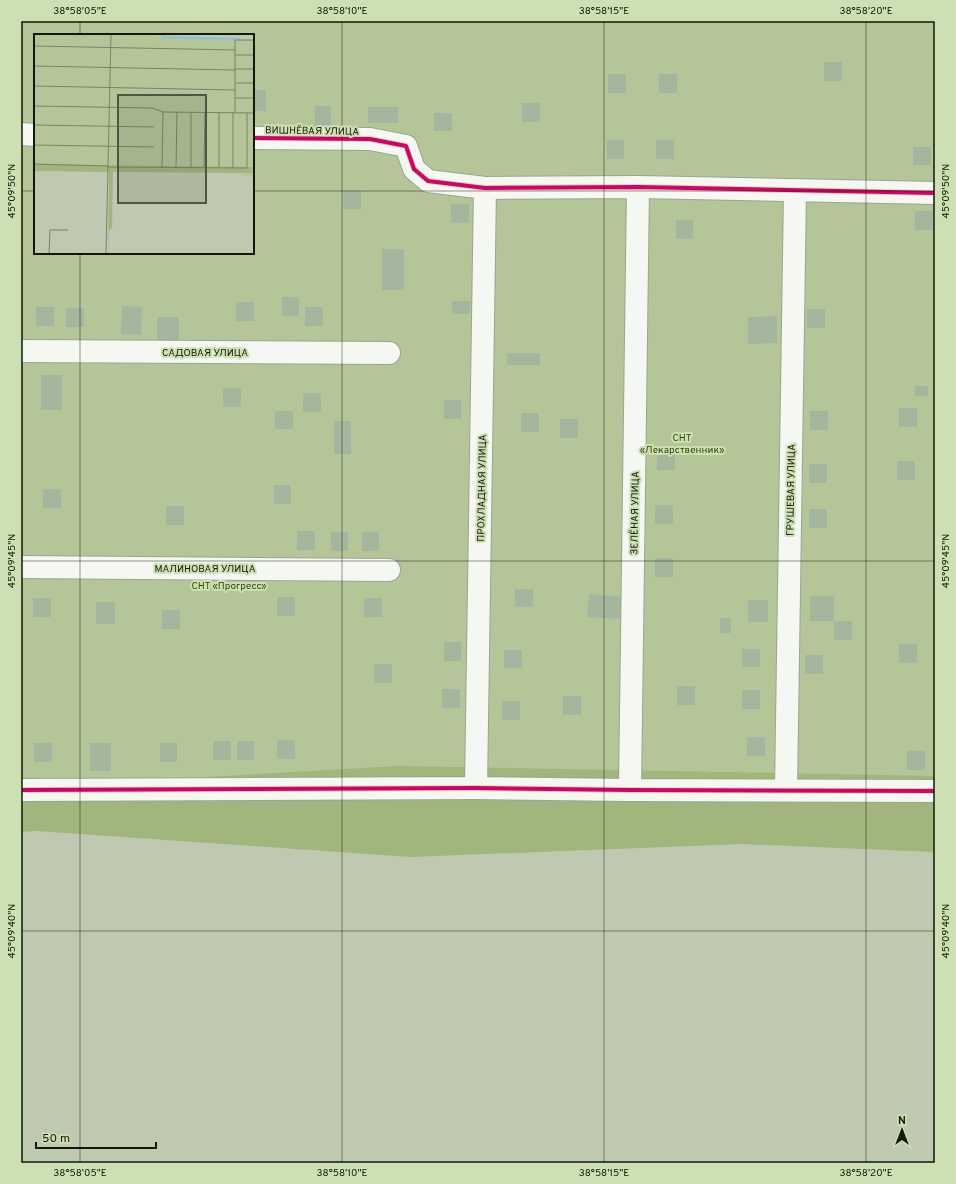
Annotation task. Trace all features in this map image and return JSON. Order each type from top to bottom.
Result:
[{"type":"street","points":[[21,134],[34,135]]},
{"type":"street","name":"ВИШНЁВАЯ УЛИЦА","points":[[254,138],[370,139],[406,146],[414,169],[428,181],[485,188]]},
{"type":"street","points":[[485,188],[638,187],[935,193]]},
{"type":"street","name":"ЗЕЛЁНАЯ УЛИЦА","points":[[630,790],[638,187]]},
{"type":"street","name":"ПРОХЛАДНАЯ УЛИЦА","points":[[476,788],[485,188]]},
{"type":"street","name":"ГРУШЕВАЯ УЛИЦА","points":[[786,790],[795,190]]},
{"type":"street","name":"САДОВАЯ УЛИЦА","points":[[21,351],[389,353]]},
{"type":"street","name":"МАЛИНОВАЯ УЛИЦА","points":[[21,567],[389,570]]},
{"type":"street","points":[[21,790],[476,788],[935,791]]},
{"type":"green space","points":[[21,21],[935,21],[935,838],[21,789]]},
{"type":"green space","points":[[398,766],[935,776],[935,852],[741,844],[411,857],[37,831],[21,832],[21,780],[119,782]]},
{"type":"building","points":[[824,62],[842,62],[842,81],[824,81]]},
{"type":"building","points":[[608,74],[626,74],[626,93],[608,93]]},
{"type":"building","points":[[659,74],[677,74],[677,93],[659,93]]},
{"type":"building","points":[[254,90],[266,90],[266,111],[254,111]]},
{"type":"building","points":[[522,103],[540,103],[540,122],[522,122]]},
{"type":"building","points":[[315,106],[331,106],[331,127],[315,127]]},
{"type":"building","points":[[368,107],[398,107],[398,123],[368,123]]},
{"type":"building","points":[[434,113],[452,113],[452,131],[434,131]]},
{"type":"building","points":[[607,140],[624,140],[624,159],[607,159]]},
{"type":"building","points":[[656,140],[674,140],[674,159],[656,159]]},
{"type":"building","points":[[913,147],[931,147],[931,165],[913,165]]},
{"type":"building","points":[[343,190],[361,190],[361,209],[343,209]]},
{"type":"building","points":[[451,204],[469,204],[469,223],[451,223]]},
{"type":"building","points":[[915,211],[933,211],[933,230],[915,230]]},
{"type":"building","points":[[676,220],[693,220],[693,239],[676,239]]},
{"type":"building","points":[[382,249],[404,249],[404,290],[382,290]]},
{"type":"building","points":[[282,297],[299,297],[299,316],[282,316]]},
{"type":"building","points":[[452,301],[470,301],[470,314],[452,314]]},
{"type":"building","points":[[236,302],[254,302],[254,321],[236,321]]},
{"type":"building","points":[[122,306],[142,307],[141,335],[121,334]]},
{"type":"building","points":[[36,307],[54,307],[54,326],[36,326]]},
{"type":"building","points":[[305,307],[323,307],[323,326],[305,326]]},
{"type":"building","points":[[66,308],[84,308],[84,327],[66,327]]},
{"type":"building","points":[[807,309],[825,309],[825,328],[807,328]]},
{"type":"building","points":[[777,316],[777,343],[748,344],[748,317]]},
{"type":"building","points":[[157,317],[179,317],[179,341],[157,341]]},
{"type":"building","points":[[507,353],[540,353],[540,365],[507,365]]},
{"type":"building","points":[[41,375],[62,375],[62,410],[41,410]]},
{"type":"building","points":[[915,386],[928,386],[928,396],[915,396]]},
{"type":"building","points":[[223,388],[241,388],[241,407],[223,407]]},
{"type":"building","points":[[303,393],[321,393],[321,412],[303,412]]},
{"type":"building","points":[[444,400],[461,400],[461,419],[444,419]]},
{"type":"building","points":[[899,408],[917,408],[917,427],[899,427]]},
{"type":"building","points":[[275,411],[293,411],[293,429],[275,429]]},
{"type":"building","points":[[810,411],[828,411],[828,430],[810,430]]},
{"type":"building","points":[[521,413],[539,413],[539,432],[521,432]]},
{"type":"building","points":[[560,419],[578,419],[578,438],[560,438]]},
{"type":"building","points":[[334,421],[351,421],[351,454],[334,454]]},
{"type":"building","points":[[657,451],[675,451],[675,470],[657,470]]},
{"type":"building","points":[[897,461],[915,461],[915,480],[897,480]]},
{"type":"building","points":[[809,464],[827,464],[827,483],[809,483]]},
{"type":"building","points":[[274,485],[291,485],[291,504],[274,504]]},
{"type":"building","points":[[43,489],[61,489],[61,508],[43,508]]},
{"type":"building","points":[[655,505],[673,505],[673,524],[655,524]]},
{"type":"building","points":[[166,506],[184,506],[184,525],[166,525]]},
{"type":"building","points":[[809,509],[827,509],[827,528],[809,528]]},
{"type":"building","points":[[297,531],[315,531],[315,550],[297,550]]},
{"type":"building","points":[[331,532],[348,532],[348,551],[331,551]]},
{"type":"building","points":[[362,532],[379,532],[379,551],[362,551]]},
{"type":"building","points":[[655,558],[673,558],[673,577],[655,577]]},
{"type":"building","points":[[515,589],[533,589],[533,607],[515,607]]},
{"type":"building","points":[[589,594],[623,597],[621,619],[587,617]]},
{"type":"building","points":[[810,596],[834,596],[834,621],[810,621]]},
{"type":"building","points":[[277,597],[295,597],[295,616],[277,616]]},
{"type":"building","points":[[33,598],[51,598],[51,617],[33,617]]},
{"type":"building","points":[[364,598],[382,598],[382,617],[364,617]]},
{"type":"building","points":[[748,600],[768,600],[768,622],[748,622]]},
{"type":"building","points":[[96,602],[115,602],[115,624],[96,624]]},
{"type":"building","points":[[162,610],[180,610],[180,629],[162,629]]},
{"type":"building","points":[[720,618],[731,618],[731,633],[720,633]]},
{"type":"building","points":[[834,621],[852,621],[852,640],[834,640]]},
{"type":"building","points":[[444,642],[461,642],[461,661],[444,661]]},
{"type":"building","points":[[899,644],[917,644],[917,663],[899,663]]},
{"type":"building","points":[[742,649],[760,649],[760,667],[742,667]]},
{"type":"building","points":[[504,650],[522,650],[522,668],[504,668]]},
{"type":"building","points":[[805,655],[823,655],[823,674],[805,674]]},
{"type":"building","points":[[374,664],[392,664],[392,683],[374,683]]},
{"type":"building","points":[[677,686],[695,686],[695,705],[677,705]]},
{"type":"building","points":[[442,689],[460,689],[460,708],[442,708]]},
{"type":"building","points":[[742,690],[760,690],[760,709],[742,709]]},
{"type":"building","points":[[563,696],[581,696],[581,715],[563,715]]},
{"type":"building","points":[[502,701],[520,701],[520,720],[502,720]]},
{"type":"building","points":[[747,737],[765,737],[765,756],[747,756]]},
{"type":"building","points":[[277,740],[295,740],[295,759],[277,759]]},
{"type":"building","points":[[213,741],[231,741],[231,760],[213,760]]},
{"type":"building","points":[[237,741],[254,741],[254,760],[237,760]]},
{"type":"building","points":[[34,743],[52,743],[52,762],[34,762]]},
{"type":"building","points":[[90,743],[111,743],[111,771],[90,771]]},
{"type":"building","points":[[160,743],[177,743],[177,762],[160,762]]},
{"type":"building","points":[[907,751],[925,751],[925,770],[907,770]]},
{"type":"cycle path","points":[[254,138],[370,139],[406,146],[414,169],[428,181],[485,188],[638,187],[935,193]]},
{"type":"cycle path","points":[[21,790],[476,788],[935,791]]},
{"type":"park label","name":"СНТ «Лекарственник»","points":[[682,442]]},
{"type":"park label","name":"СНТ «Прогресс»","points":[[229,585]]}]
